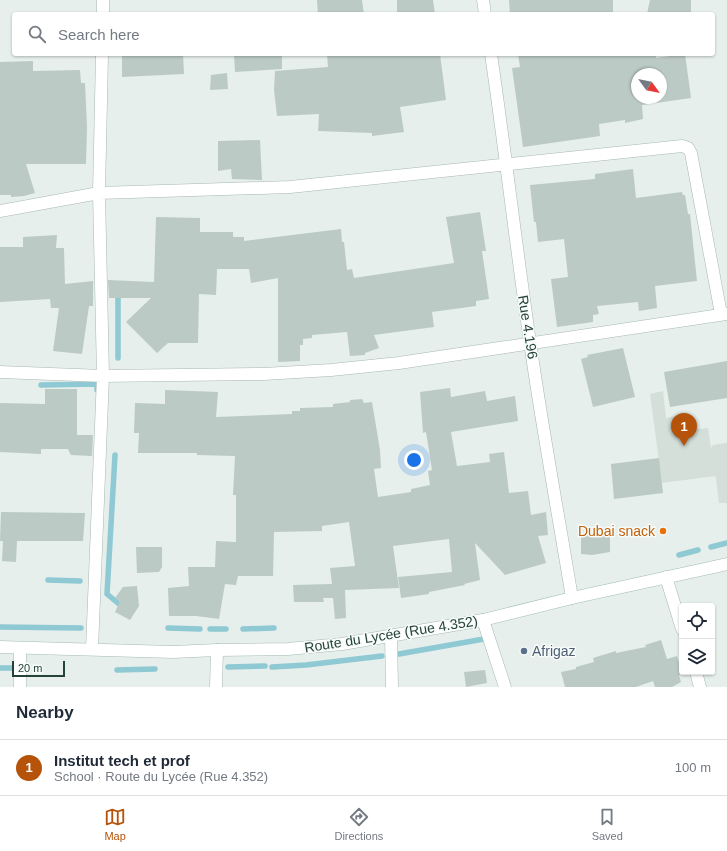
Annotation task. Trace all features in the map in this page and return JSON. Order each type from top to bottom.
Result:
[{"type":"street","points":[[103,0],[103,12]]},
{"type":"street","points":[[483,0],[485,12]]},
{"type":"street","points":[[92,649],[103,376],[99,193],[102,56]]},
{"type":"street","name":"Rue 4.196","points":[[491,56],[507,163],[516,246],[530,344],[572,598]]},
{"type":"street","points":[[0,211],[99,193],[290,187],[507,163],[682,146],[688,148],[691,153],[724,314],[398,363],[331,370],[264,374],[103,376],[0,372]]},
{"type":"street","name":"Route du Lycée (Rue 4.352)","points":[[0,648],[173,652],[288,649],[342,644],[483,620],[572,598],[727,564]]},
{"type":"street","points":[[666,577],[679,619]]},
{"type":"street","points":[[483,620],[505,687]]},
{"type":"street","points":[[391,636],[392,687]]},
{"type":"street","points":[[20,648],[20,687]]},
{"type":"street","points":[[216,687],[217,650]]},
{"type":"street","points":[[697,675],[700,687]]},
{"type":"shaded area","points":[[663,391],[666,418],[680,415],[681,431],[708,428],[711,448],[713,445],[727,443],[727,503],[719,503],[715,476],[662,483],[650,394]]},
{"type":"building","points":[[317,0],[362,0],[364,12],[318,12]]},
{"type":"building","points":[[397,0],[433,0],[435,12],[397,12]]},
{"type":"building","points":[[509,0],[613,0],[613,12],[510,12]]},
{"type":"building","points":[[650,0],[691,0],[691,12],[647,12]]},
{"type":"building","points":[[122,56],[183,56],[184,74],[122,77]]},
{"type":"building","points":[[234,56],[282,56],[282,69],[235,72]]},
{"type":"building","points":[[327,56],[440,56],[446,100],[400,107],[404,132],[372,136],[372,133],[318,131],[319,114],[277,116],[274,90],[275,71],[328,67]]},
{"type":"building","points":[[518,56],[656,56],[656,58],[685,56],[691,98],[667,101],[667,68],[631,68],[631,104],[649,104],[642,105],[643,119],[625,123],[625,120],[599,124],[600,136],[523,147],[512,68],[520,67]]},
{"type":"building","points":[[33,61],[33,71],[80,70],[81,83],[85,83],[87,127],[86,164],[26,164],[35,193],[11,197],[11,195],[0,195],[0,62]]},
{"type":"building","points":[[227,73],[228,89],[210,90],[211,75]]},
{"type":"building","points":[[260,140],[262,180],[232,179],[231,169],[218,171],[218,141]]},
{"type":"building","points":[[633,169],[636,198],[682,192],[683,195],[685,195],[688,214],[690,214],[697,281],[655,286],[657,308],[639,311],[638,302],[597,306],[599,314],[593,315],[593,322],[557,327],[551,279],[568,277],[564,239],[538,242],[530,185],[595,179],[595,174]]},
{"type":"building","points":[[480,212],[486,251],[482,251],[489,299],[476,301],[476,306],[432,312],[434,327],[374,335],[379,348],[365,353],[365,355],[350,356],[347,332],[312,335],[312,338],[303,339],[303,345],[300,345],[300,361],[278,362],[278,278],[251,283],[249,269],[217,269],[216,295],[199,294],[198,343],[168,343],[157,353],[126,322],[151,298],[109,298],[108,280],[154,282],[156,217],[200,218],[200,232],[233,232],[233,237],[244,237],[244,241],[341,229],[347,270],[352,269],[354,278],[454,263],[446,217]]},
{"type":"building","points":[[57,235],[56,248],[64,248],[65,284],[93,281],[93,306],[89,306],[82,354],[53,351],[59,308],[51,308],[50,299],[0,302],[0,247],[23,247],[23,237]]},
{"type":"building","points":[[623,348],[635,397],[593,407],[581,359],[588,357],[587,355]]},
{"type":"building","points":[[727,361],[727,398],[670,407],[664,372]]},
{"type":"building","points":[[450,388],[451,397],[485,391],[487,401],[515,396],[518,421],[451,432],[457,466],[490,462],[489,454],[504,452],[509,493],[528,491],[531,515],[546,512],[548,535],[538,536],[546,563],[505,575],[475,543],[480,580],[464,584],[465,585],[429,592],[429,594],[401,598],[398,577],[452,572],[449,539],[393,546],[399,588],[345,590],[346,618],[335,619],[333,598],[323,598],[324,602],[294,602],[293,585],[332,584],[330,568],[355,566],[349,522],[322,526],[322,531],[274,532],[273,576],[238,576],[236,585],[225,584],[219,619],[196,616],[169,616],[168,588],[189,586],[188,567],[215,567],[216,541],[236,542],[236,495],[233,495],[235,456],[197,455],[197,453],[138,453],[139,433],[134,433],[135,403],[165,404],[165,390],[218,392],[216,417],[292,414],[292,411],[300,411],[300,408],[333,407],[333,404],[350,402],[350,400],[362,399],[364,403],[372,402],[380,450],[381,468],[374,469],[378,497],[411,492],[411,489],[430,485],[428,471],[432,470],[426,432],[423,433],[420,392]]},
{"type":"building","points":[[45,389],[77,389],[77,435],[93,435],[92,456],[71,455],[68,449],[41,449],[41,454],[0,452],[0,403],[45,404]]},
{"type":"building","points":[[659,458],[663,493],[614,499],[611,464]]},
{"type":"building","points":[[1,512],[85,513],[83,541],[17,541],[16,562],[2,561],[3,541],[0,541]]},
{"type":"building","points":[[610,534],[610,552],[592,555],[581,554],[581,535]]},
{"type":"building","points":[[136,547],[162,547],[162,567],[159,572],[137,573]]},
{"type":"building","points":[[137,586],[139,606],[130,620],[115,612],[120,601],[115,598],[123,587]]},
{"type":"building","points":[[661,640],[667,659],[677,656],[681,682],[672,687],[655,687],[653,681],[636,687],[565,687],[561,672],[576,669],[576,667],[594,662],[593,658],[616,651],[616,653],[646,647],[645,645]]},
{"type":"building","points":[[485,670],[487,683],[466,687],[464,672]]},
{"type":"waterway","points":[[118,298],[118,358]]},
{"type":"waterway","points":[[41,385],[97,384],[97,390]]},
{"type":"waterway","points":[[115,455],[107,594],[119,604]]},
{"type":"waterway","points":[[711,547],[727,543]]},
{"type":"waterway","points":[[679,555],[698,550]]},
{"type":"waterway","points":[[48,580],[80,581]]},
{"type":"waterway","points":[[0,627],[81,628]]},
{"type":"waterway","points":[[168,628],[200,629]]},
{"type":"waterway","points":[[243,629],[274,628]]},
{"type":"waterway","points":[[210,629],[226,629]]},
{"type":"waterway","points":[[399,654],[484,639]]},
{"type":"waterway","points":[[272,667],[306,665],[382,656]]},
{"type":"waterway","points":[[228,667],[265,666]]},
{"type":"waterway","points":[[0,668],[13,668]]},
{"type":"waterway","points":[[117,670],[155,669]]},
{"type":"place","name":"Institut tech et prof","points":[[684,446]]},
{"type":"place","name":"Dubai snack","points":[[663,531]]},
{"type":"place","name":"Afrigaz","points":[[524,651]]}]
